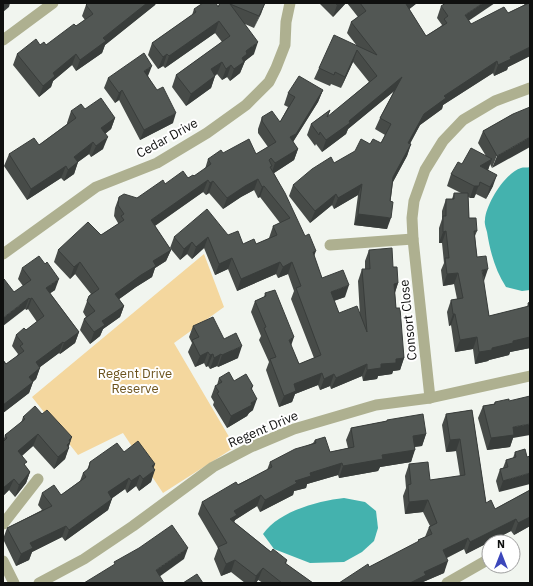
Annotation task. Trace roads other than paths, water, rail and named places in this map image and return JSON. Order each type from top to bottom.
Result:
[{"type":"street","points":[[3,40],[53,3]]},
{"type":"street","name":"Cedar Drive","points":[[3,254],[96,187],[157,163],[207,133],[246,105],[269,82],[276,68],[285,45],[286,22],[290,3]]},
{"type":"street","name":"Consort Close","points":[[430,398],[413,239],[412,218],[414,201],[425,170],[443,141],[463,120],[495,101],[530,88]]},
{"type":"street","points":[[330,245],[413,239]]},
{"type":"street","name":"Regent Drive","points":[[38,583],[84,559],[133,526],[212,467],[251,447],[294,429],[376,405],[430,398],[530,376]]},
{"type":"street","points":[[3,524],[38,479]]},
{"type":"street","points":[[3,561],[14,583]]},
{"type":"street","points":[[447,583],[481,564]]},
{"type":"water","points":[[530,167],[530,290],[522,291],[506,287],[502,281],[491,253],[485,221],[489,206],[503,182],[515,171]]},
{"type":"water","points":[[344,498],[365,502],[376,511],[378,528],[374,541],[362,552],[344,562],[310,563],[274,549],[263,534],[279,519],[300,508]]},
{"type":"park label","name":"Regent Drive Reserve","points":[[135,380]]}]
